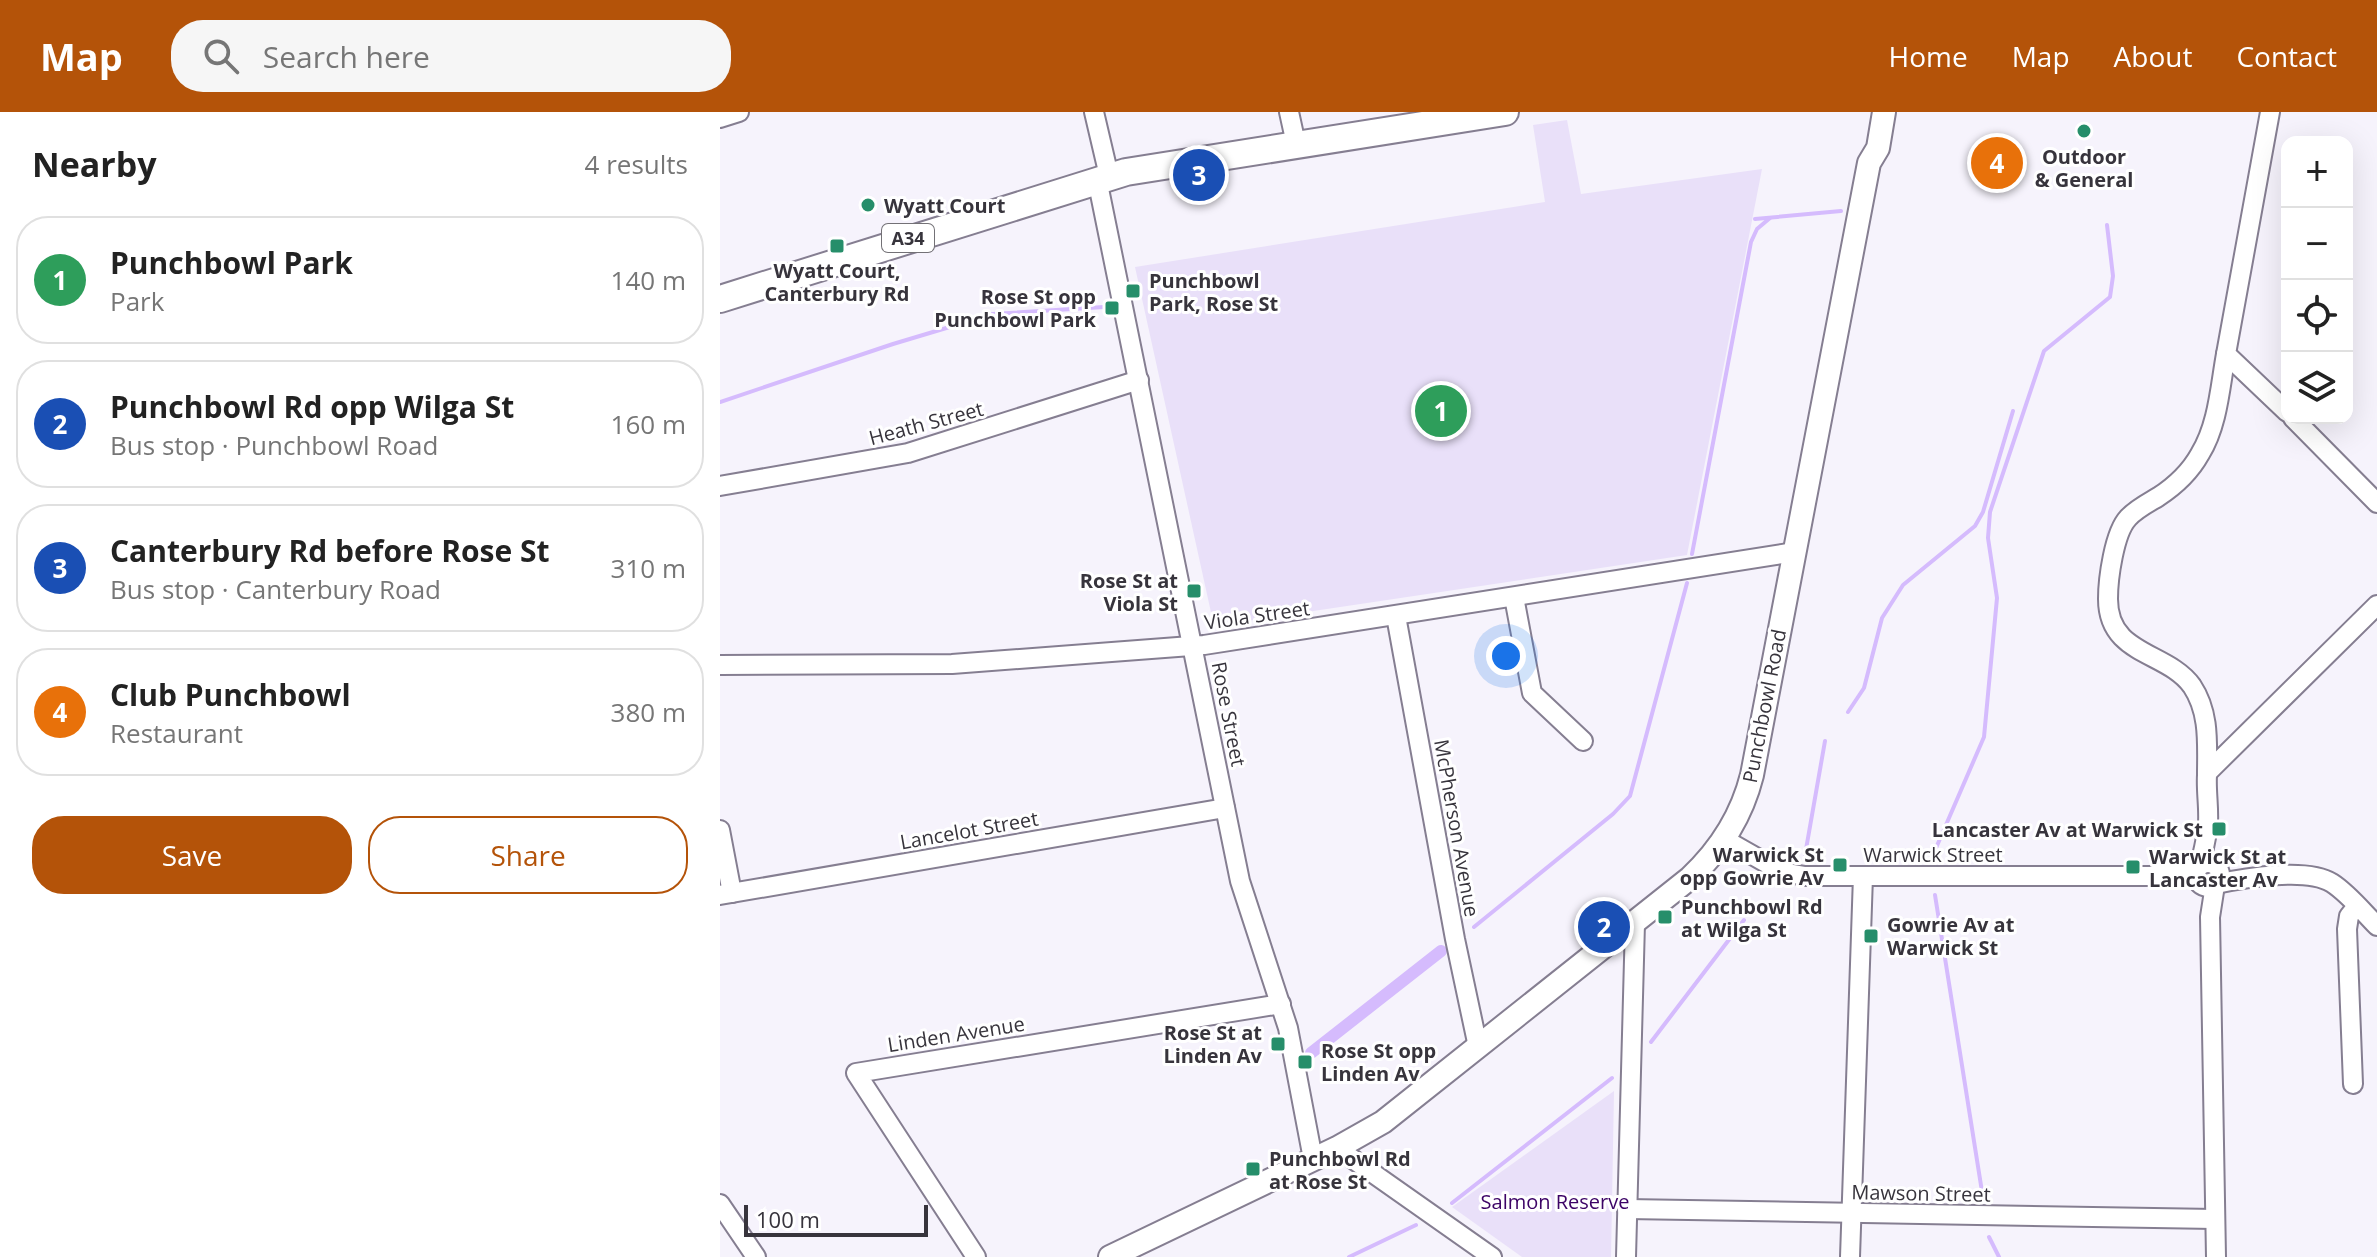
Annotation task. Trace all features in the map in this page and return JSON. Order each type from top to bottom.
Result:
[{"type":"highway","name":"A34","points":[[720,299],[1103,178],[1494,113]]},
{"type":"main road","name":"Punchbowl Road","points":[[1869,163],[1866,150],[1872,112]]},
{"type":"main road","name":"Punchbowl Road","points":[[1125,1254],[1383,1122],[1635,923],[1697,871],[1724,839],[1741,808],[1752,775],[1869,163],[1878,148],[1884,112]]},
{"type":"street","points":[[720,118],[739,112]]},
{"type":"street","name":"Rose Street","points":[[1094,112],[1139,380],[1225,808],[1247,909],[1281,1004],[1313,1159]]},
{"type":"street","points":[[1289,112],[1296,144]]},
{"type":"street","points":[[2216,1257],[2208,875],[2209,742],[2198,697],[2179,671],[2139,651],[2122,637],[2111,618],[2108,596],[2116,544],[2123,525],[2135,511],[2180,480],[2206,443],[2214,420],[2270,112]]},
{"type":"street","points":[[2226,354],[2281,406]]},
{"type":"street","name":"Heath Street","points":[[720,486],[908,453],[1139,380]]},
{"type":"street","points":[[2299,424],[2377,503]]},
{"type":"street","name":"Viola Street","points":[[720,665],[952,664],[1194,646],[1795,552]]},
{"type":"street","points":[[1514,597],[1532,693],[1583,741]]},
{"type":"street","points":[[2207,773],[2377,605]]},
{"type":"street","name":"McPherson Avenue","points":[[1396,616],[1455,939],[1478,1047]]},
{"type":"street","name":"Lancelot Street","points":[[726,894],[1225,808]]},
{"type":"street","points":[[720,830],[726,894]]},
{"type":"street","name":"Warwick Street","points":[[1724,839],[1789,874],[2314,876],[2330,881],[2357,906]]},
{"type":"street","points":[[1850,1257],[1863,876]]},
{"type":"street","points":[[2353,1084],[2349,916],[2357,906],[2377,926]]},
{"type":"street","points":[[1626,1257],[1635,923]]},
{"type":"street","name":"Linden Avenue","points":[[976,1257],[856,1073],[1281,1004]]},
{"type":"street","points":[[1337,1148],[1492,1257]]},
{"type":"street","points":[[720,1204],[756,1257]]},
{"type":"street","name":"Mawson Street","points":[[1627,1209],[2215,1219]]},
{"type":"green space","points":[[1567,120],[1581,194],[1762,169],[1687,555],[1214,626],[1135,267],[1545,202],[1533,125]]},
{"type":"green space","name":"Salmon Reserve","points":[[1614,1091],[1611,1257],[1522,1257],[1452,1207]]},
{"type":"waterway","points":[[1755,219],[1841,211]]},
{"type":"waterway","points":[[1692,554],[1751,242],[1757,229],[1770,218]]},
{"type":"waterway","points":[[1936,857],[1936,848],[1984,737],[1997,598],[1988,538],[1990,512],[2044,351],[2110,297],[2113,276],[2107,225]]},
{"type":"waterway","points":[[720,402],[993,314],[1104,307]]},
{"type":"waterway","points":[[1848,712],[1864,688],[1882,618],[1903,585],[1975,526],[1983,512],[2013,411]]},
{"type":"waterway","points":[[1474,927],[1613,814],[1630,796],[1687,583]]},
{"type":"waterway","points":[[1805,855],[1825,741]]},
{"type":"waterway","points":[[1935,895],[1983,1198]]},
{"type":"waterway","points":[[1651,1042],[1744,920]]},
{"type":"waterway","points":[[1311,1053],[1441,951]]},
{"type":"waterway","points":[[1452,1203],[1612,1078]]},
{"type":"waterway","points":[[1349,1257],[1416,1225]]},
{"type":"waterway","points":[[1989,1237],[1999,1257]]},
{"type":"place","name":"Outdoor & General","points":[[2084,131]]},
{"type":"place","name":"Club Punchbowl","points":[[1997,163]]},
{"type":"place","name":"Canterbury Rd before Rose St","points":[[1199,175]]},
{"type":"place","name":"Wyatt Court","points":[[868,205]]},
{"type":"place","name":"Wyatt Court, Canterbury Rd","points":[[837,246]]},
{"type":"place","name":"Punchbowl Park, Rose St","points":[[1133,291]]},
{"type":"place","name":"Rose St opp Punchbowl Park","points":[[1112,308]]},
{"type":"place","name":"Punchbowl Park","points":[[1441,411]]},
{"type":"place","name":"Rose St at Viola St","points":[[1194,591]]},
{"type":"place","name":"Lancaster Av at Warwick St","points":[[2219,829]]},
{"type":"place","name":"Warwick St opp Gowrie Av","points":[[1840,865]]},
{"type":"place","name":"Warwick St at Lancaster Av","points":[[2133,867]]},
{"type":"place","name":"Punchbowl Rd at Wilga St","points":[[1665,917]]},
{"type":"place","name":"Punchbowl Rd opp Wilga St","points":[[1604,927]]},
{"type":"place","name":"Gowrie Av at Warwick St","points":[[1871,936]]},
{"type":"place","name":"Rose St at Linden Av","points":[[1278,1044]]},
{"type":"place","name":"Rose St opp Linden Av","points":[[1305,1062]]},
{"type":"place","name":"Punchbowl Rd at Rose St","points":[[1253,1169]]}]
